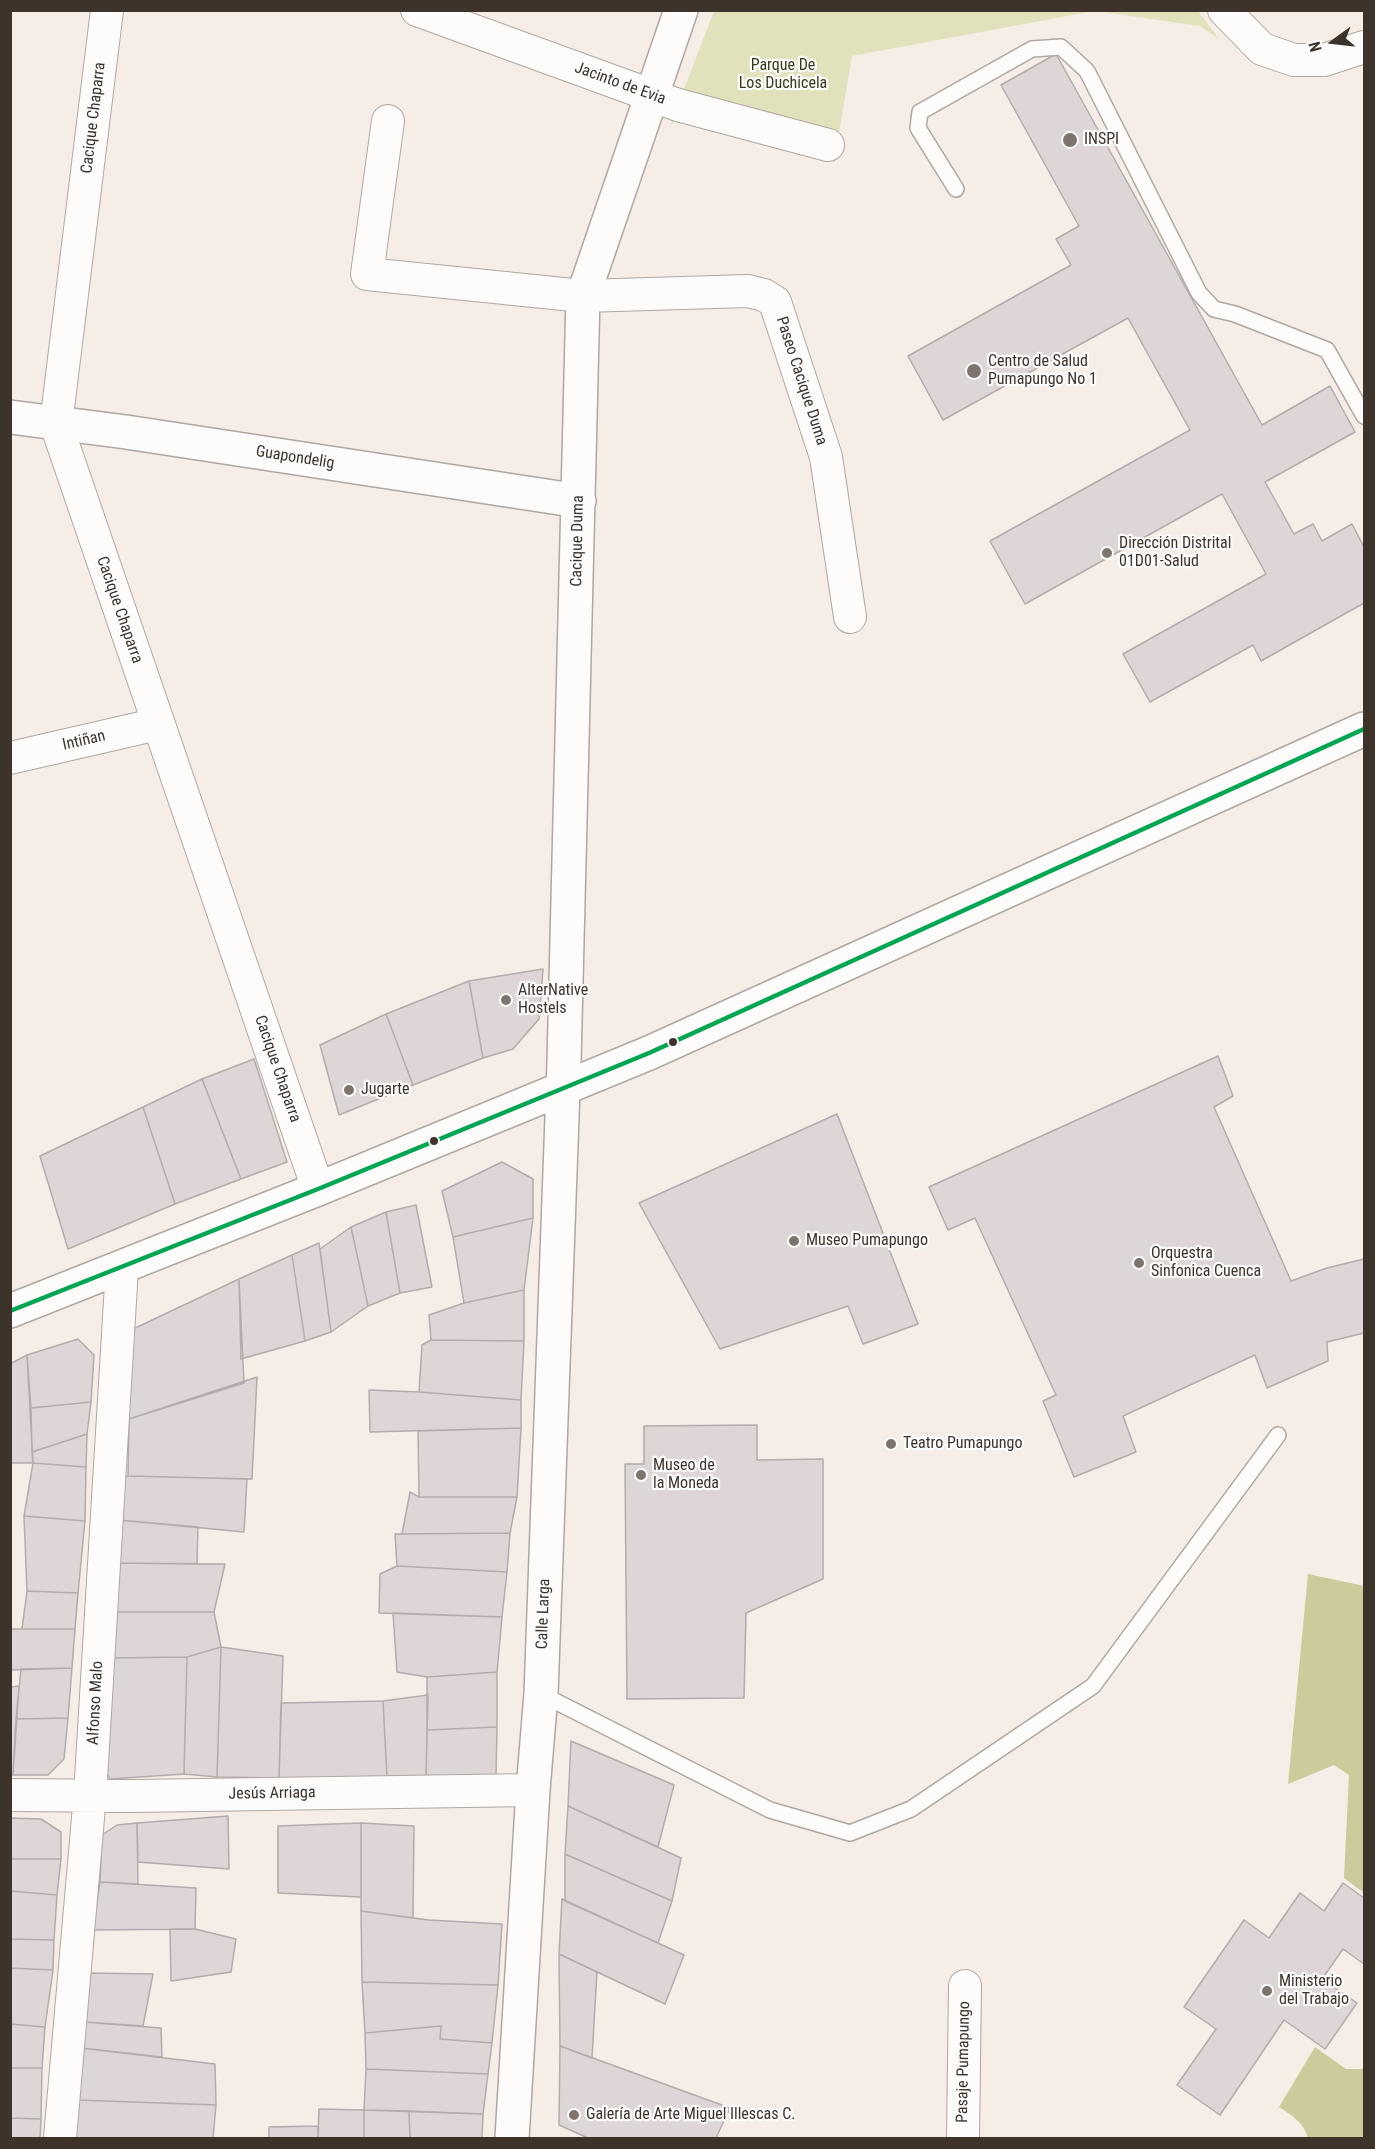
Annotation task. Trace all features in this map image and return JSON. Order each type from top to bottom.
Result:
[{"type":"street","name":"Cacique Chaparra","points":[[107,10],[56,424],[318,1189]]},
{"type":"street","name":"Jacinto de Evia","points":[[417,10],[678,105],[828,145]]},
{"type":"street","name":"Cacique Duma","points":[[563,1088],[583,296],[681,10]]},
{"type":"street","points":[[1224,10],[1262,50],[1294,60],[1324,60],[1365,47]]},
{"type":"street","name":"Paseo Cacique Duma","points":[[388,121],[368,274],[583,296],[748,291],[764,295],[775,302],[826,457],[850,617]]},
{"type":"street","name":"Guapondelig","points":[[10,417],[126,432],[579,501]]},
{"type":"street","name":"Intiñan","points":[[10,758],[158,724]]},
{"type":"street","points":[[10,1311],[318,1189],[712,1026],[1365,729]]},
{"type":"street","name":"Calle Larga","points":[[512,2139],[532,1790],[541,1694],[563,1088]]},
{"type":"street","name":"Alfonso Malo","points":[[60,2139],[90,1795],[122,1268]]},
{"type":"street","name":"Jesús Arriaga","points":[[10,1795],[532,1790]]},
{"type":"street","name":"Pasaje Pumapungo","points":[[963,2139],[965,1986]]},
{"type":"lane","points":[[956,189],[918,128],[920,112],[1032,49],[1061,47],[1087,71],[1199,293],[1214,309],[1235,314],[1327,350],[1365,416]]},
{"type":"lane","points":[[541,1694],[770,1810],[850,1833],[911,1809],[1093,1686],[1278,1435]]},
{"type":"green space","name":"Parque De Los Duchicela","points":[[714,11],[1094,11],[852,56],[835,155],[685,118],[675,121],[670,126]]},
{"type":"green space","points":[[1095,11],[1198,11],[1220,40],[1200,26]]},
{"type":"green space","points":[[1308,1574],[1364,1586],[1364,1893],[1344,1878],[1349,1775],[1334,1765],[1288,1784]]},
{"type":"green space","points":[[1315,2047],[1346,2069],[1364,2069],[1364,2138],[1308,2138],[1300,2124],[1279,2107]]},
{"type":"building","name":"Centro de Salud Pumapungo No 1","points":[[1056,54],[1262,425],[1330,386],[1355,432],[1265,482],[1294,534],[1313,524],[1322,541],[1352,524],[1364,547],[1364,603],[1261,661],[1253,645],[1150,702],[1123,654],[1266,574],[1222,494],[1025,604],[990,541],[1190,430],[1128,318],[943,420],[908,356],[1071,265],[1056,239],[1079,226],[1001,85]]},
{"type":"building","name":"AlterNative Hostels","points":[[543,969],[539,1019],[513,1049],[483,1058],[469,981]]},
{"type":"building","points":[[469,981],[483,1058],[413,1085],[386,1014]]},
{"type":"building","points":[[386,1014],[413,1085],[339,1115],[320,1045]]},
{"type":"building","name":"Orquestra Sinfonica Cuenca","points":[[1218,1056],[1233,1096],[1214,1107],[1291,1281],[1327,1268],[1364,1259],[1364,1333],[1327,1342],[1328,1361],[1267,1388],[1255,1355],[1123,1416],[1136,1452],[1074,1477],[1043,1401],[1056,1395],[975,1218],[948,1230],[929,1187]]},
{"type":"building","points":[[254,1059],[287,1162],[241,1179],[202,1079]]},
{"type":"building","points":[[202,1079],[241,1179],[175,1204],[143,1107]]},
{"type":"building","points":[[143,1107],[175,1204],[68,1249],[40,1156]]},
{"type":"building","points":[[837,1114],[918,1324],[863,1344],[848,1306],[720,1349],[639,1203]]},
{"type":"building","points":[[502,1162],[533,1179],[533,1218],[453,1237],[442,1191]]},
{"type":"building","points":[[416,1205],[432,1287],[400,1293],[386,1212]]},
{"type":"building","points":[[386,1212],[400,1293],[368,1306],[351,1227]]},
{"type":"building","points":[[533,1218],[524,1290],[464,1303],[453,1237]]},
{"type":"building","points":[[351,1227],[368,1306],[331,1332],[320,1249]]},
{"type":"building","points":[[319,1243],[331,1332],[305,1341],[292,1255]]},
{"type":"building","points":[[292,1255],[305,1341],[241,1359],[239,1279]]},
{"type":"building","points":[[239,1279],[244,1383],[129,1419],[131,1330]]},
{"type":"building","points":[[524,1290],[524,1341],[431,1340],[429,1315],[464,1303]]},
{"type":"building","points":[[78,1339],[94,1355],[91,1402],[31,1408],[27,1355]]},
{"type":"building","points":[[431,1340],[524,1341],[521,1400],[419,1392],[422,1345]]},
{"type":"building","points":[[27,1355],[33,1463],[10,1463],[10,1364]]},
{"type":"building","points":[[257,1377],[252,1479],[128,1476],[129,1419]]},
{"type":"building","points":[[369,1390],[521,1400],[521,1428],[370,1432]]},
{"type":"building","points":[[91,1402],[87,1434],[32,1452],[31,1408]]},
{"type":"building","points":[[757,1425],[757,1460],[823,1459],[823,1579],[746,1613],[744,1698],[627,1699],[625,1464],[644,1464],[644,1426]]},
{"type":"building","points":[[521,1428],[517,1497],[419,1497],[418,1431]]},
{"type":"building","points":[[87,1434],[86,1467],[33,1463],[32,1452]]},
{"type":"building","points":[[33,1463],[86,1467],[85,1521],[24,1516]]},
{"type":"building","points":[[128,1476],[247,1479],[244,1532],[118,1520],[119,1479]]},
{"type":"building","points":[[410,1492],[419,1497],[517,1497],[510,1533],[402,1534]]},
{"type":"building","points":[[24,1516],[85,1521],[78,1593],[27,1591]]},
{"type":"building","points":[[118,1520],[198,1527],[197,1564],[115,1563]]},
{"type":"building","points":[[510,1533],[507,1572],[397,1566],[395,1534]]},
{"type":"building","points":[[115,1563],[225,1564],[214,1612],[112,1612]]},
{"type":"building","points":[[397,1566],[507,1572],[502,1617],[379,1613],[380,1574]]},
{"type":"building","points":[[27,1591],[78,1593],[75,1629],[22,1629]]},
{"type":"building","points":[[112,1612],[214,1612],[221,1647],[187,1657],[110,1658]]},
{"type":"building","points":[[393,1613],[502,1617],[497,1672],[427,1677],[397,1672]]},
{"type":"building","points":[[10,1629],[75,1629],[72,1668],[10,1670]]},
{"type":"building","points":[[221,1647],[283,1656],[279,1778],[217,1777]]},
{"type":"building","points":[[221,1647],[217,1777],[184,1774],[187,1657]]},
{"type":"building","points":[[187,1657],[184,1774],[110,1779],[101,1763],[110,1658]]},
{"type":"building","points":[[72,1668],[68,1718],[16,1719],[21,1669]]},
{"type":"building","points":[[497,1672],[497,1727],[427,1730],[427,1677]]},
{"type":"building","points":[[19,1686],[13,1775],[10,1775],[10,1687]]},
{"type":"building","points":[[428,1695],[426,1776],[387,1777],[383,1701]]},
{"type":"building","points":[[383,1701],[387,1777],[279,1778],[281,1703]]},
{"type":"building","points":[[68,1718],[64,1759],[48,1775],[13,1775],[16,1719]]},
{"type":"building","points":[[497,1727],[496,1777],[426,1776],[427,1730]]},
{"type":"building","points":[[571,1741],[674,1785],[658,1847],[568,1806]]},
{"type":"building","points":[[568,1806],[681,1858],[672,1901],[565,1854]]},
{"type":"building","points":[[228,1816],[229,1869],[138,1862],[137,1823]]},
{"type":"building","points":[[10,1818],[41,1819],[61,1832],[61,1859],[10,1859]]},
{"type":"building","points":[[137,1823],[138,1884],[100,1882],[102,1835],[117,1825]]},
{"type":"building","points":[[361,1823],[414,1826],[413,1918],[361,1911]]},
{"type":"building","points":[[361,1823],[361,1897],[278,1893],[278,1826]]},
{"type":"building","points":[[565,1854],[672,1901],[658,1943],[565,1901]]},
{"type":"building","points":[[10,1859],[61,1859],[57,1895],[10,1891]]},
{"type":"building","points":[[100,1882],[196,1888],[195,1929],[93,1930]]},
{"type":"building","name":"Ministerio del Trabajo","points":[[1343,1883],[1364,1898],[1364,1964],[1343,1949],[1322,1979],[1357,2003],[1325,2049],[1284,2020],[1220,2115],[1177,2085],[1216,2029],[1184,2007],[1244,1920],[1269,1938],[1300,1893],[1324,1911]]},
{"type":"building","points":[[10,1891],[57,1895],[54,1940],[10,1939]]},
{"type":"building","points":[[562,1899],[684,1955],[665,2004],[559,1954]]},
{"type":"building","points":[[361,1911],[429,1920],[502,1924],[498,1985],[362,1982]]},
{"type":"building","points":[[170,1929],[195,1929],[236,1939],[231,1972],[171,1981]]},
{"type":"building","points":[[10,1939],[54,1940],[53,1970],[10,1968]]},
{"type":"building","points":[[559,1954],[597,1972],[592,2058],[560,2046]]},
{"type":"building","points":[[10,1968],[53,1970],[45,2027],[10,2024]]},
{"type":"building","points":[[87,1973],[153,1974],[143,2026],[84,2022]]},
{"type":"building","points":[[362,1982],[498,1985],[492,2043],[440,2039],[441,2026],[365,2033]]},
{"type":"building","points":[[84,2022],[161,2028],[162,2057],[81,2048]]},
{"type":"building","points":[[10,2024],[45,2027],[42,2068],[10,2068]]},
{"type":"building","points":[[441,2026],[440,2039],[492,2043],[488,2074],[366,2069],[365,2033]]},
{"type":"building","points":[[560,2046],[730,2108],[716,2138],[588,2138],[559,2125]]},
{"type":"building","points":[[81,2048],[215,2064],[216,2105],[77,2100]]},
{"type":"building","points":[[10,2068],[42,2068],[41,2119],[10,2118]]},
{"type":"building","points":[[366,2069],[488,2074],[483,2114],[364,2110]]},
{"type":"building","points":[[77,2100],[216,2105],[213,2138],[74,2138]]},
{"type":"building","points":[[319,2109],[364,2110],[364,2138],[318,2138]]},
{"type":"building","points":[[364,2110],[409,2111],[410,2138],[364,2138]]},
{"type":"building","points":[[409,2111],[483,2114],[482,2138],[410,2138]]},
{"type":"building","points":[[10,2118],[41,2119],[40,2138],[10,2138]]},
{"type":"building","points":[[318,2126],[318,2138],[269,2138],[269,2127]]},
{"type":"transit line","points":[[10,1311],[318,1189],[649,1053],[1364,729]]},
{"type":"place","name":"INSPI","points":[[1070,140]]},
{"type":"place","name":"Centro de Salud Pumapungo No 1","points":[[974,371]]},
{"type":"place","name":"Dirección Distrital 01D01-Salud","points":[[1107,553]]},
{"type":"place","name":"AlterNative Hostels","points":[[506,1000]]},
{"type":"place","name":"Jugarte","points":[[349,1090]]},
{"type":"place","name":"Museo Pumapungo","points":[[794,1241]]},
{"type":"place","name":"Orquestra Sinfonica Cuenca","points":[[1139,1263]]},
{"type":"place","name":"Teatro Pumapungo","points":[[891,1444]]},
{"type":"place","name":"Museo de la Moneda","points":[[641,1475]]},
{"type":"place","name":"Ministerio del Trabajo","points":[[1267,1991]]},
{"type":"place","name":"Galería de Arte Miguel Illescas C.","points":[[574,2115]]}]
